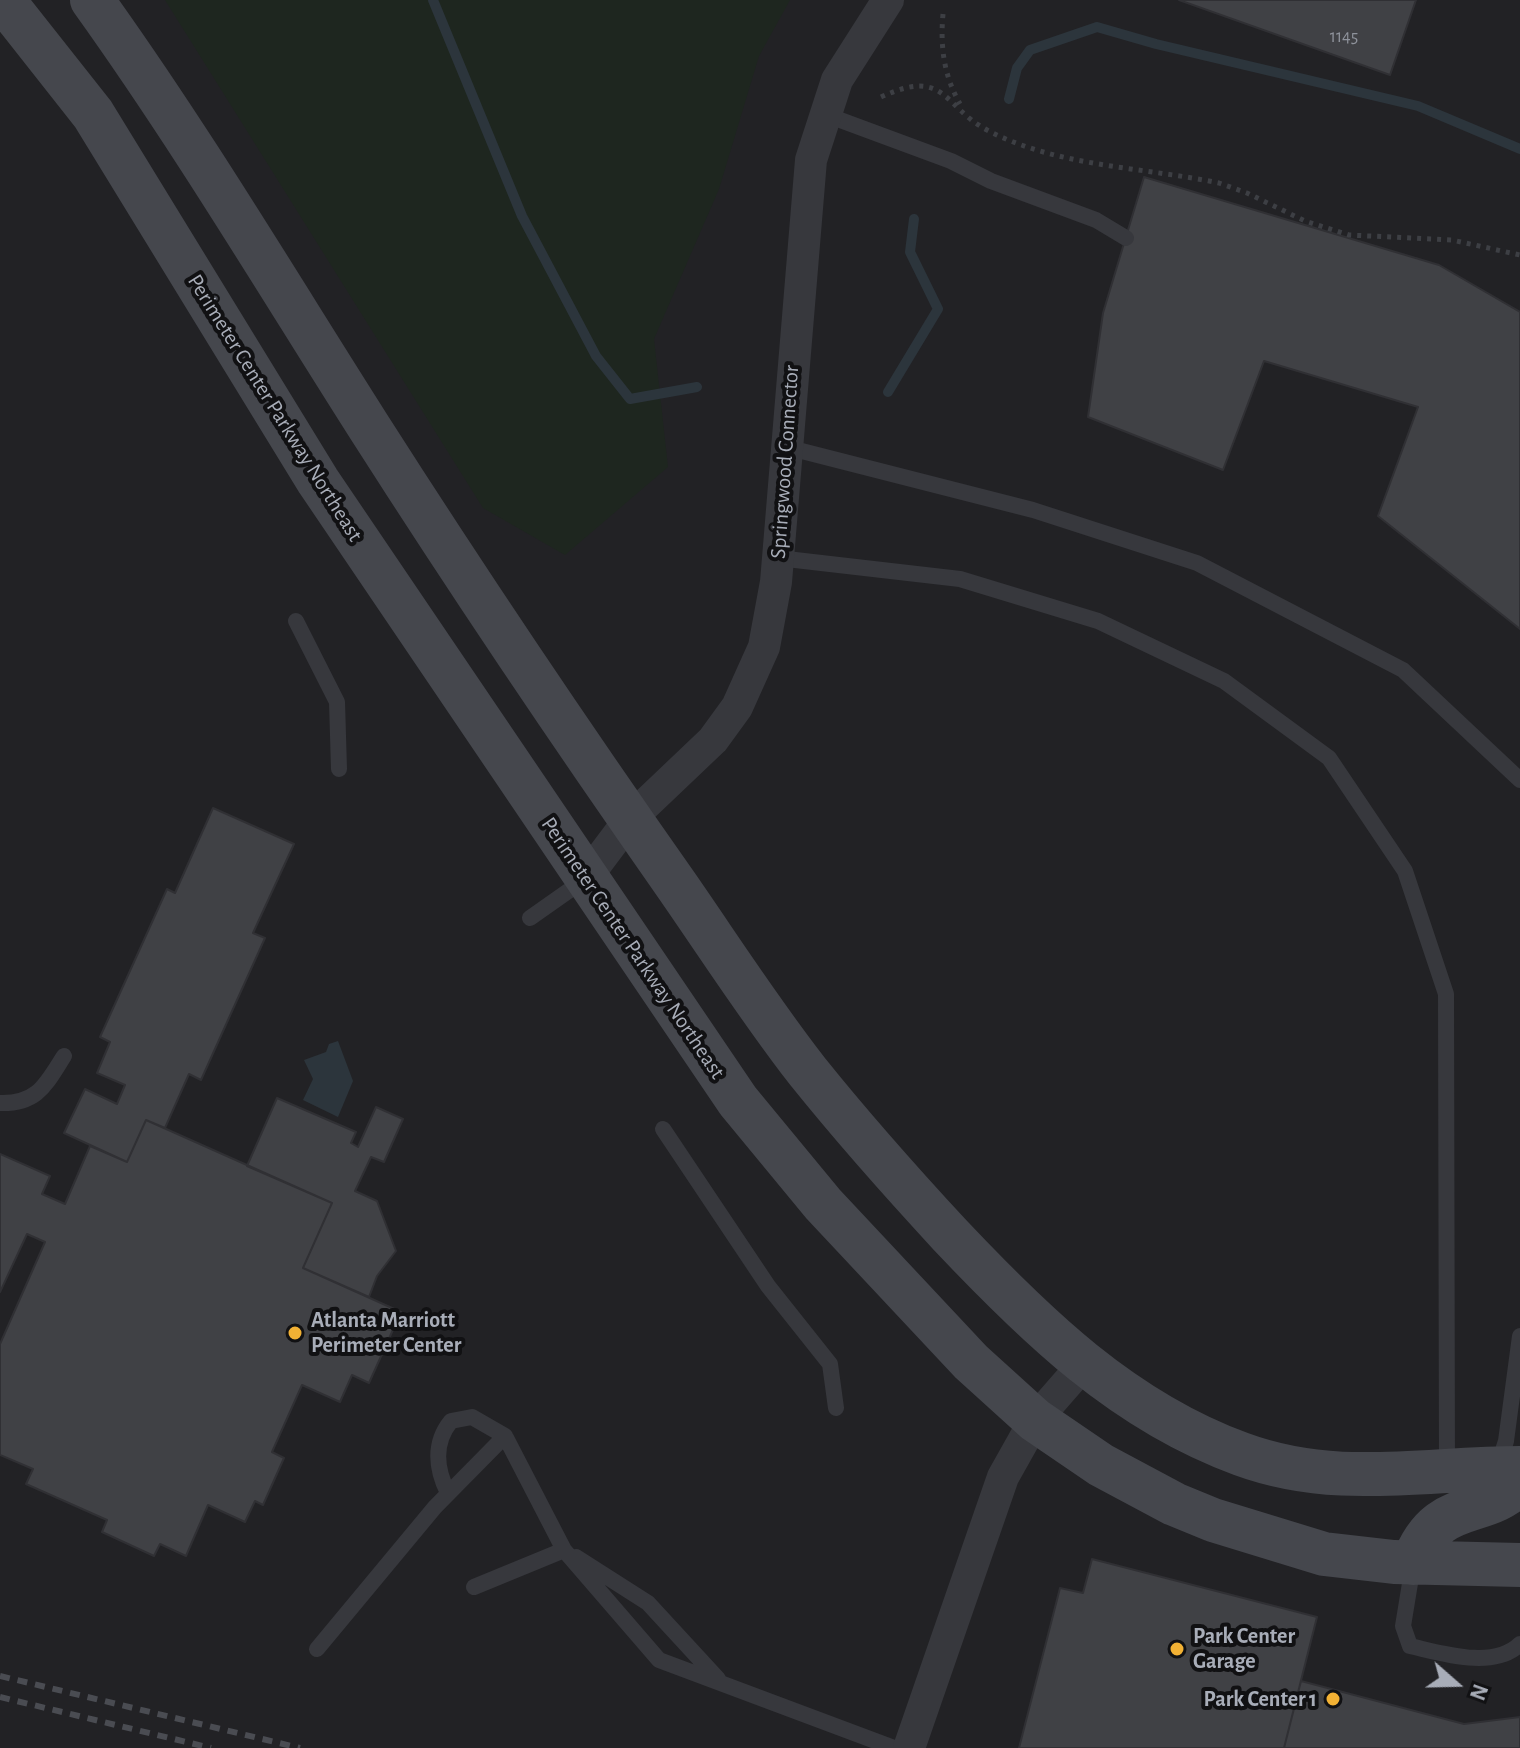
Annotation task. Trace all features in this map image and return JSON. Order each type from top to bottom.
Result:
[{"type":"main road","name":"Perimeter Center Parkway Northeast","points":[[3,0],[106,135],[318,481],[738,1101],[823,1204],[971,1362],[1035,1420],[1101,1465],[1174,1504],[1213,1520],[1324,1554],[1413,1563],[1520,1565]]},
{"type":"main road","points":[[104,17],[390,460],[630,819],[806,1069],[887,1167],[1007,1295],[1083,1365],[1156,1414],[1245,1456],[1289,1467],[1369,1477],[1447,1469],[1512,1473]]},
{"type":"main road","points":[[1413,1563],[1421,1541],[1439,1522],[1512,1473]]},
{"type":"street","name":"Springwood Connector","points":[[585,879],[630,819],[713,740],[753,680],[772,617],[811,160],[837,80],[888,0]]},
{"type":"street","points":[[909,1748],[1003,1477],[1035,1420],[1083,1365]]},
{"type":"lane","points":[[824,114],[1096,220],[1126,238]]},
{"type":"lane","points":[[786,447],[1033,510],[1197,563],[1403,670],[1520,780]]},
{"type":"lane","points":[[778,558],[960,579],[1098,621],[1224,681],[1329,758],[1405,871],[1446,994],[1447,1469]]},
{"type":"lane","points":[[296,621],[337,702],[339,769]]},
{"type":"lane","points":[[530,918],[585,879]]},
{"type":"lane","points":[[0,1103],[13,1103],[39,1094],[64,1056]]},
{"type":"lane","points":[[663,1129],[760,1275],[830,1364],[836,1408]]},
{"type":"lane","points":[[1512,1473],[1506,1441],[1520,1336]]},
{"type":"lane","points":[[448,1493],[438,1453],[444,1430],[451,1421],[472,1417],[505,1436],[564,1550],[659,1660],[894,1748]]},
{"type":"lane","points":[[317,1649],[448,1493],[505,1436]]},
{"type":"lane","points":[[474,1587],[564,1550]]},
{"type":"lane","points":[[564,1550],[648,1603],[723,1683]]},
{"type":"lane","points":[[1413,1563],[1403,1626],[1410,1646],[1469,1660],[1513,1651],[1520,1644]]},
{"type":"path","points":[[943,14],[941,49],[951,89],[962,109]]},
{"type":"path","points":[[881,97],[912,86],[925,87],[944,94],[985,129],[1042,150],[1219,183],[1305,221],[1349,235],[1452,240],[1520,255]]},
{"type":"shaded area","points":[[0,0],[1520,0],[1520,1748],[0,1748]]},
{"type":"shaded area","points":[[165,0],[790,0],[759,56],[719,189],[654,339],[668,467],[565,555],[483,508]]},
{"type":"shaded area","points":[[338,1041],[353,1081],[338,1117],[303,1100],[313,1079],[304,1060],[326,1052],[329,1044]]},
{"type":"building","points":[[1179,0],[1416,0],[1390,75]]},
{"type":"building","points":[[1144,177],[1439,265],[1520,312],[1520,629],[1378,516],[1418,407],[1264,361],[1223,470],[1088,417],[1103,313]]},
{"type":"building","points":[[213,808],[294,844],[253,933],[265,938],[201,1080],[189,1074],[165,1128],[146,1120],[127,1162],[64,1133],[85,1089],[117,1104],[125,1085],[97,1073],[110,1042],[100,1037],[167,889],[175,893]]},
{"type":"building","points":[[277,1098],[356,1132],[351,1143],[358,1147],[376,1107],[403,1119],[384,1162],[371,1157],[355,1191],[377,1201],[396,1251],[377,1276],[369,1297],[303,1268],[332,1203],[247,1166]]},
{"type":"building","points":[[146,1120],[332,1203],[303,1268],[401,1312],[369,1383],[352,1375],[340,1402],[302,1385],[272,1452],[284,1458],[263,1505],[255,1501],[245,1522],[208,1505],[186,1556],[160,1544],[154,1556],[102,1532],[107,1520],[26,1484],[33,1469],[0,1455],[0,1344],[45,1242],[27,1234],[0,1292],[0,1154],[50,1176],[42,1194],[65,1204],[90,1146],[127,1162]]},
{"type":"building","name":"Park Center Garage","points":[[1092,1559],[1317,1617],[1284,1748],[1019,1748],[1060,1588],[1083,1593]]},
{"type":"building","name":"Park Center 1","points":[[1301,1681],[1464,1724],[1520,1717],[1520,1748],[1284,1748]]},
{"type":"waterway","points":[[433,0],[522,216],[596,356],[630,399],[697,387]]},
{"type":"waterway","points":[[1009,99],[1017,68],[1030,50],[1097,27],[1156,44],[1418,106],[1520,149]]},
{"type":"waterway","points":[[888,392],[938,309],[910,252],[914,219]]},
{"type":"railway","points":[[0,1676],[300,1748]]},
{"type":"railway","points":[[0,1697],[211,1748]]},
{"type":"place","name":"Atlanta Marriott Perimeter Center","points":[[295,1333]]},
{"type":"place","name":"Park Center Garage","points":[[1177,1649]]},
{"type":"place","name":"Park Center 1","points":[[1333,1699]]}]
